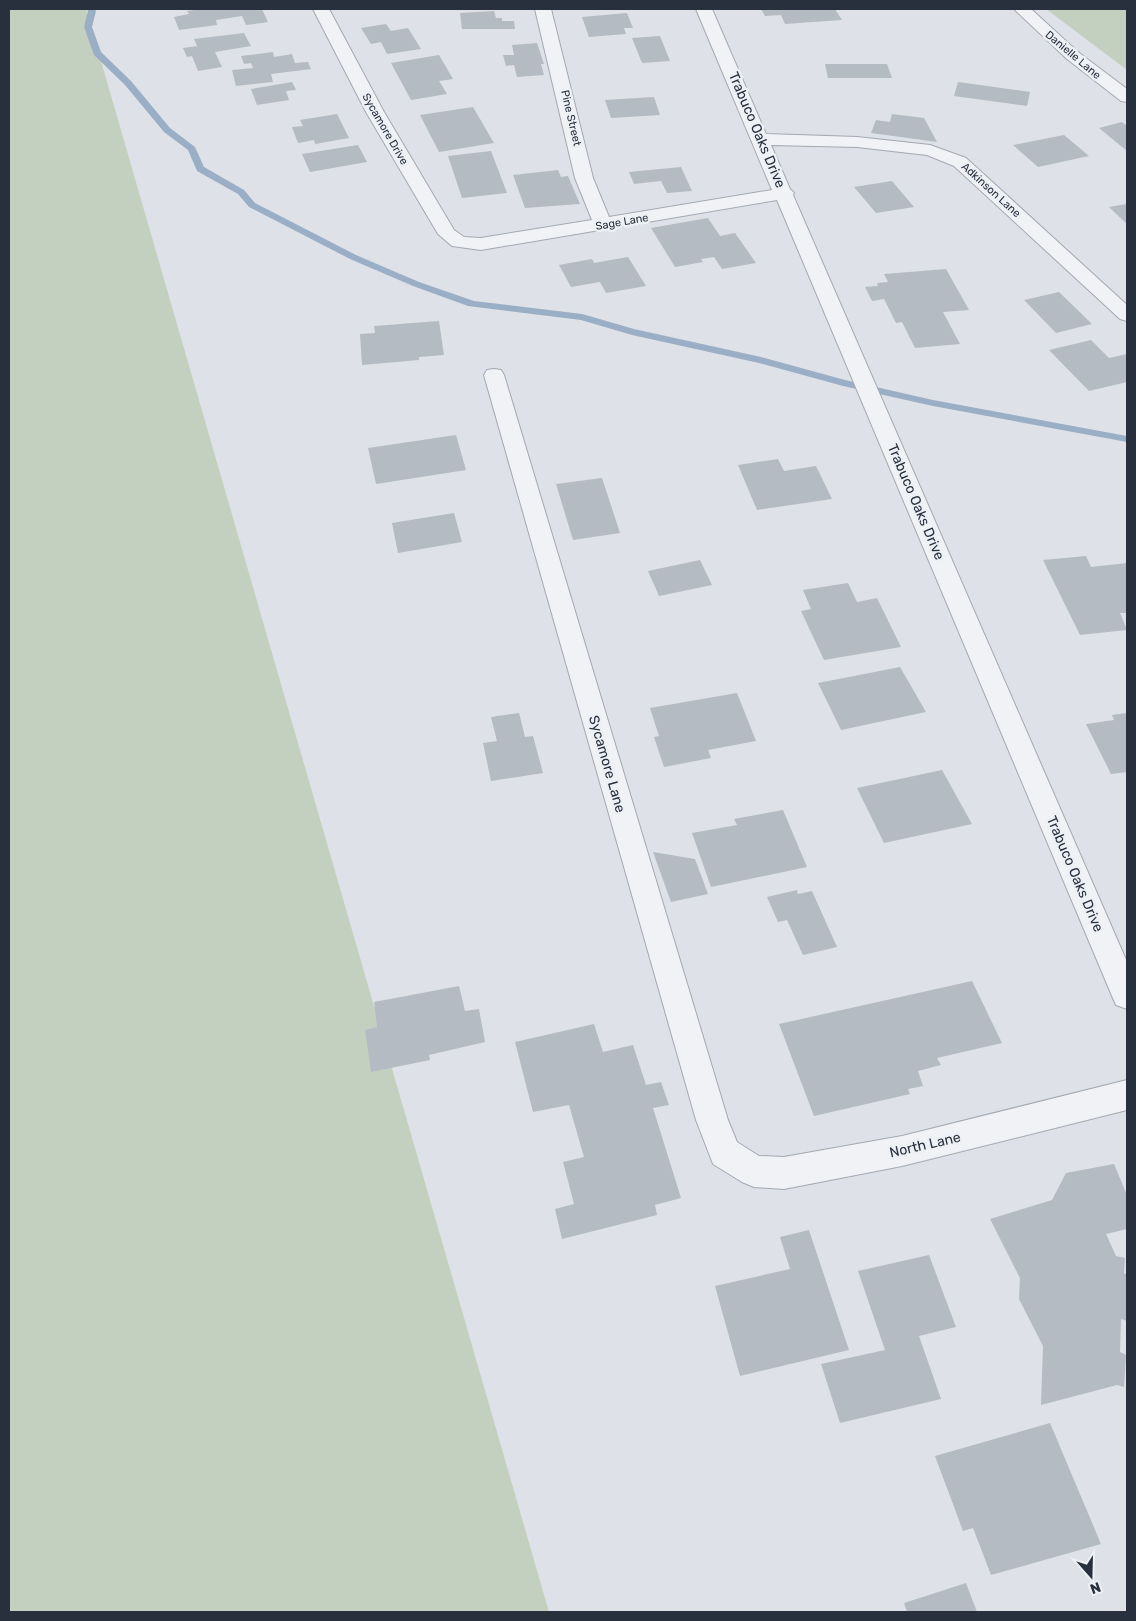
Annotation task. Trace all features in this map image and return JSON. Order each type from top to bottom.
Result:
[{"type":"street","name":"Sycamore Drive","points":[[321,9],[375,112],[446,234],[459,242]]},
{"type":"street","name":"Pine Street","points":[[544,9],[584,178],[603,225]]},
{"type":"street","name":"Trabuco Oaks Drive","points":[[704,9],[785,194],[1127,996]]},
{"type":"street","name":"Danielle Lane","points":[[1022,9],[1053,40],[1127,97]]},
{"type":"street","name":"Adkinson Lane","points":[[761,139],[857,142],[930,150],[960,162],[1127,315]]},
{"type":"street","name":"Sage Lane","points":[[459,242],[481,244],[785,194]]},
{"type":"street","name":"Sycamore Lane","points":[[494,375],[712,1120],[725,1153]]},
{"type":"street","name":"North Lane","points":[[725,1153],[754,1171],[784,1173],[902,1151],[1127,1095]]},
{"type":"green space","points":[[9,9],[86,9],[549,1612],[9,1612]]},
{"type":"green space","points":[[1046,9],[1127,9],[1127,70]]},
{"type":"building","points":[[202,9],[262,9],[268,22],[246,25],[242,16],[216,20],[217,25],[179,30],[174,17],[189,14],[187,11]]},
{"type":"building","points":[[761,9],[835,9],[842,20],[785,24],[781,15],[765,16]]},
{"type":"building","points":[[494,11],[496,18],[502,18],[502,21],[514,21],[515,29],[462,29],[460,13]]},
{"type":"building","points":[[627,13],[633,28],[624,28],[626,34],[589,37],[582,17]]},
{"type":"building","points":[[386,24],[391,31],[408,28],[421,49],[387,54],[381,42],[371,44],[361,28]]},
{"type":"building","points":[[244,33],[251,46],[215,52],[222,67],[198,71],[192,56],[187,57],[183,48],[197,46],[194,39]]},
{"type":"building","points":[[660,36],[670,61],[642,63],[632,38]]},
{"type":"building","points":[[537,43],[544,64],[541,64],[544,75],[517,77],[514,65],[506,66],[503,55],[514,55],[512,45]]},
{"type":"building","points":[[273,52],[274,57],[292,54],[295,63],[308,62],[311,69],[271,74],[273,82],[236,86],[232,70],[253,68],[251,63],[244,64],[241,56]]},
{"type":"building","points":[[439,55],[453,79],[439,81],[447,94],[411,100],[391,63]]},
{"type":"building","points":[[825,64],[887,64],[892,78],[828,78]]},
{"type":"building","points":[[292,82],[296,90],[286,91],[289,100],[257,105],[251,89]]},
{"type":"building","points":[[958,82],[1030,92],[1027,106],[954,96]]},
{"type":"building","points":[[654,97],[660,115],[611,118],[605,100]]},
{"type":"building","points":[[473,107],[494,143],[439,152],[420,115]]},
{"type":"building","points":[[337,114],[349,138],[315,144],[314,140],[298,143],[292,127],[303,126],[300,120]]},
{"type":"building","points":[[892,114],[924,118],[937,142],[871,133],[876,120],[890,122]]},
{"type":"building","points":[[1122,122],[1127,126],[1127,151],[1099,128]]},
{"type":"building","points":[[1064,135],[1089,156],[1038,167],[1013,145]]},
{"type":"building","points":[[358,145],[367,162],[310,172],[302,154]]},
{"type":"building","points":[[491,151],[507,193],[462,198],[448,156]]},
{"type":"building","points":[[681,167],[692,191],[667,193],[661,181],[634,184],[629,172]]},
{"type":"building","points":[[558,170],[561,177],[568,176],[580,204],[525,208],[513,175]]},
{"type":"building","points":[[892,181],[914,207],[876,213],[854,187]]},
{"type":"building","points":[[1127,204],[1127,224],[1109,207]]},
{"type":"building","points":[[708,218],[720,236],[735,233],[756,263],[722,269],[714,257],[701,259],[703,262],[675,267],[651,228]]},
{"type":"building","points":[[628,257],[646,286],[606,293],[600,282],[571,287],[559,265],[592,259],[594,263]]},
{"type":"building","points":[[946,269],[969,310],[943,312],[960,344],[915,348],[902,322],[896,323],[884,299],[872,301],[865,287],[878,286],[877,283],[888,282],[884,274]]},
{"type":"building","points":[[1059,292],[1092,324],[1056,333],[1024,300]]},
{"type":"building","points":[[439,321],[444,355],[419,357],[419,360],[362,365],[360,334],[375,333],[374,326]]},
{"type":"building","points":[[1091,340],[1109,358],[1127,354],[1127,382],[1089,391],[1049,350]]},
{"type":"building","points":[[456,435],[466,470],[376,484],[368,448]]},
{"type":"building","points":[[778,459],[784,471],[816,466],[832,499],[757,510],[738,465]]},
{"type":"building","points":[[602,478],[620,533],[573,540],[556,484]]},
{"type":"building","points":[[454,513],[462,542],[398,553],[392,523]]},
{"type":"building","points":[[1086,556],[1091,567],[1127,563],[1127,613],[1120,613],[1127,630],[1080,635],[1043,560]]},
{"type":"building","points":[[700,560],[712,585],[659,596],[648,571]]},
{"type":"building","points":[[848,583],[857,602],[877,598],[901,647],[824,660],[801,611],[811,609],[803,590]]},
{"type":"building","points":[[900,667],[926,712],[841,730],[818,683]]},
{"type":"building","points":[[737,693],[756,741],[708,750],[711,758],[664,767],[654,737],[659,736],[650,708]]},
{"type":"building","points":[[519,713],[525,737],[533,736],[543,773],[491,781],[483,743],[497,741],[491,717]]},
{"type":"building","points":[[1127,713],[1127,772],[1111,774],[1086,724],[1114,720],[1112,715]]},
{"type":"building","points":[[942,770],[972,824],[884,843],[857,788]]},
{"type":"building","points":[[783,810],[807,867],[711,887],[692,833],[737,825],[734,819]]},
{"type":"building","points":[[653,852],[695,859],[708,894],[671,902]]},
{"type":"building","points":[[797,890],[798,894],[812,891],[837,947],[803,955],[787,920],[778,922],[767,897]]},
{"type":"building","points":[[972,981],[1002,1043],[937,1058],[941,1065],[918,1071],[923,1086],[908,1089],[910,1094],[814,1116],[779,1024]]},
{"type":"building","points":[[459,986],[465,1011],[479,1009],[485,1042],[429,1055],[430,1060],[371,1072],[365,1030],[377,1027],[374,1002]]},
{"type":"building","points":[[594,1024],[603,1052],[633,1045],[646,1085],[661,1082],[669,1105],[653,1108],[681,1198],[655,1205],[657,1215],[562,1239],[555,1209],[574,1204],[563,1162],[584,1157],[569,1105],[533,1112],[515,1042]]},
{"type":"building","points":[[1114,1164],[1127,1195],[1127,1229],[1106,1234],[1116,1256],[1125,1258],[1124,1273],[1127,1275],[1127,1321],[1121,1319],[1120,1352],[1126,1355],[1124,1387],[1117,1385],[1041,1405],[1043,1346],[1019,1299],[1020,1278],[990,1219],[1052,1200],[1066,1173]]},
{"type":"building","points":[[809,1230],[849,1350],[740,1376],[715,1286],[790,1269],[780,1237]]},
{"type":"building","points":[[929,1255],[956,1327],[919,1336],[941,1399],[840,1423],[821,1364],[885,1350],[858,1271]]},
{"type":"building","points":[[1050,1423],[1101,1544],[991,1575],[973,1528],[963,1531],[935,1456]]},
{"type":"building","points":[[966,1583],[977,1612],[907,1612],[904,1603]]},
{"type":"waterway","points":[[90,9],[92,11],[88,27],[97,53],[128,83],[167,130],[192,149],[200,169],[241,192],[252,205],[353,257],[416,284],[472,304],[582,317],[632,332],[761,360],[843,383],[933,403],[1127,439]]}]
